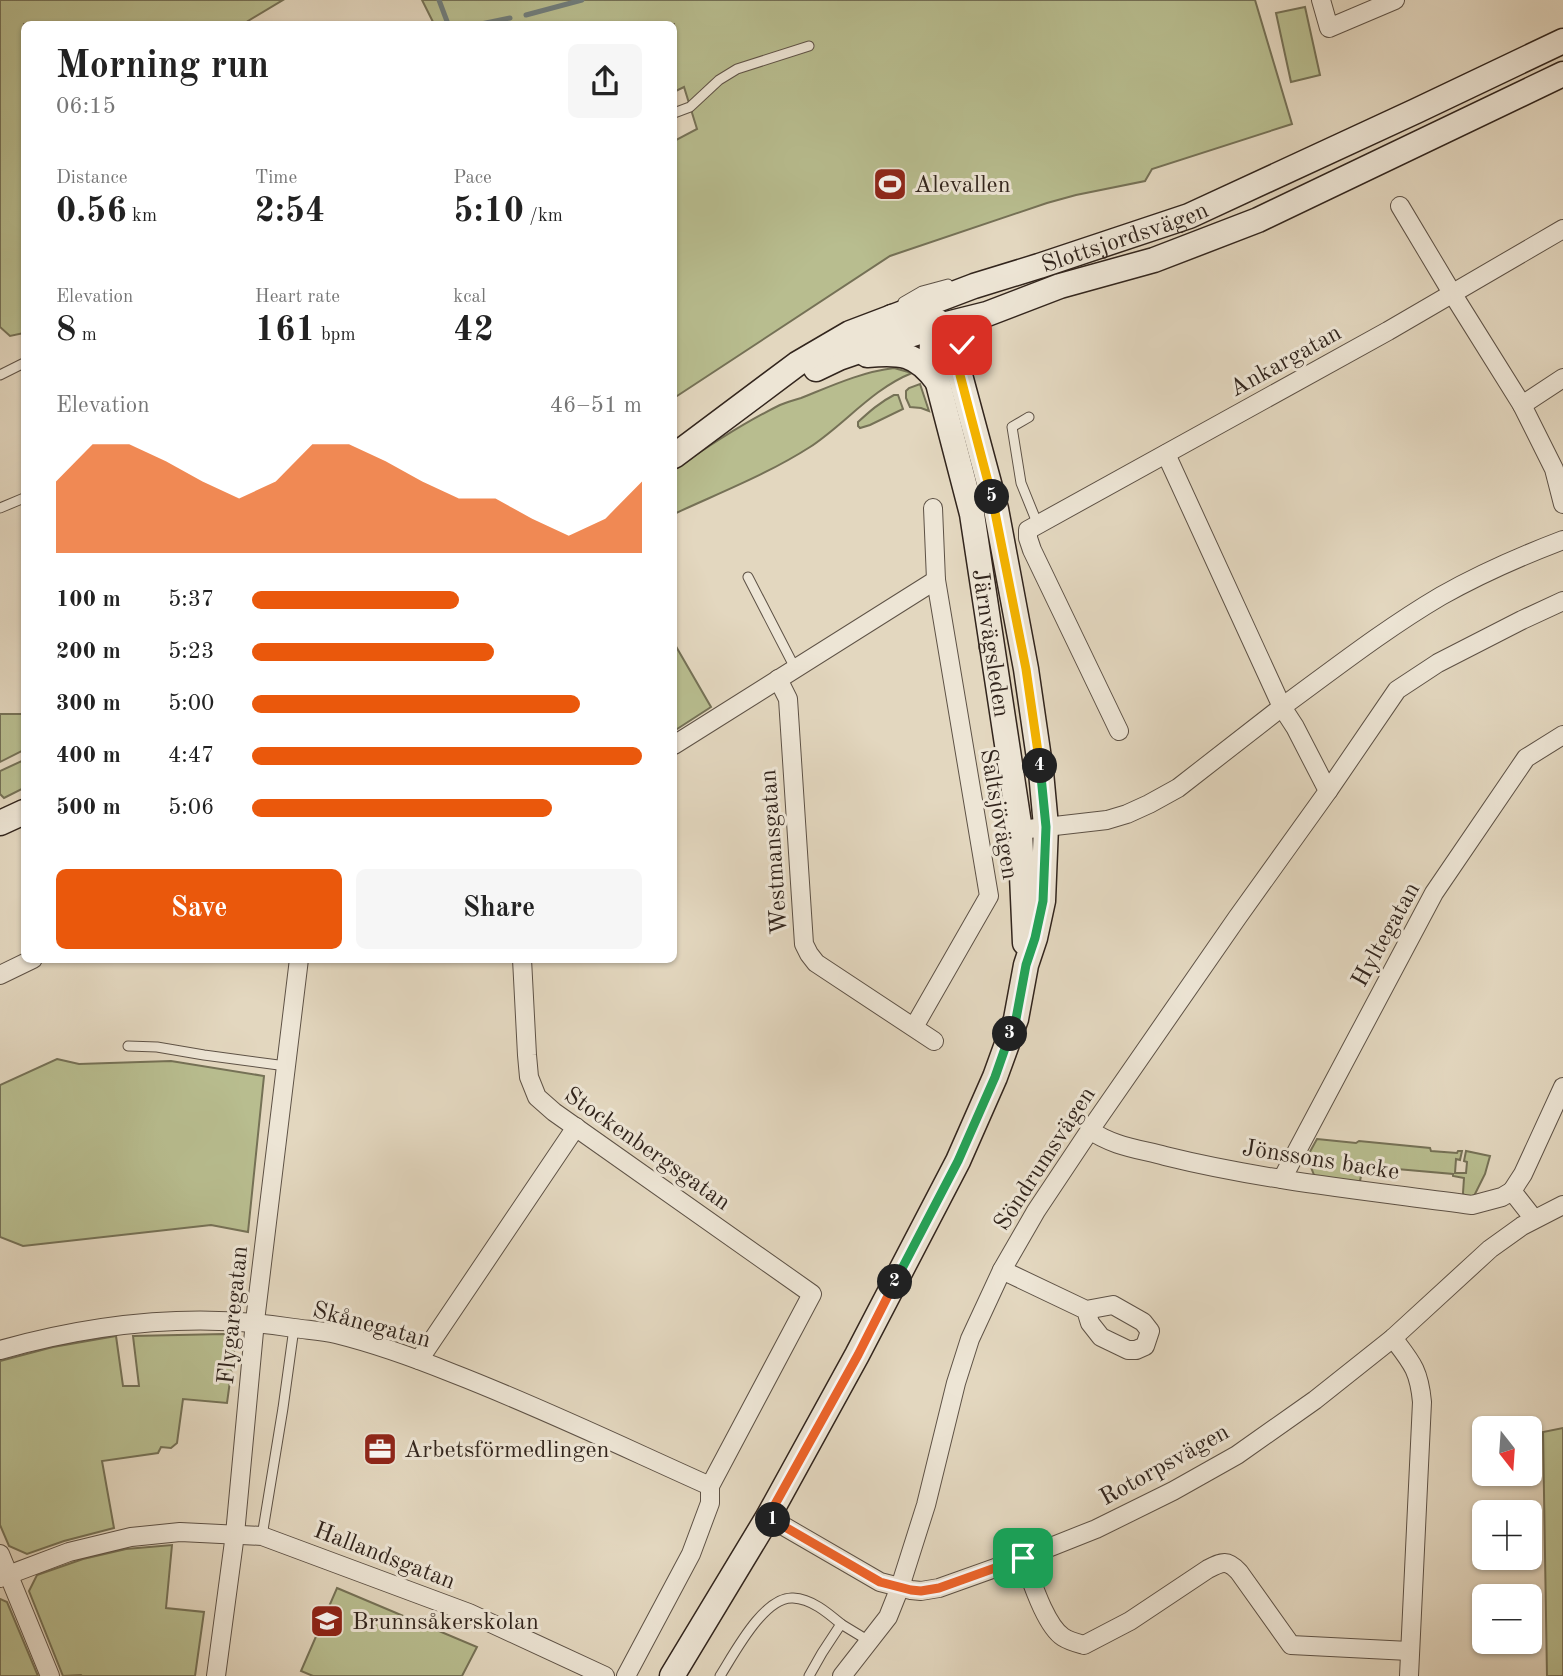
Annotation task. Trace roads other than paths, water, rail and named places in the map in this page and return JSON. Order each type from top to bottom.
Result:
[{"type":"main road","name":"Slottsjordsvägen","points":[[677,454],[797,364],[850,334],[974,286],[1189,216],[1563,41]]},
{"type":"main road","name":"Slottsjordsvägen","points":[[694,440],[839,358],[935,327],[987,314],[1060,286],[1154,260],[1258,220],[1563,74]]},
{"type":"main road","points":[[892,317],[917,320],[935,327],[953,304],[974,286]]},
{"type":"main road","points":[[839,358],[897,354],[917,360],[929,370],[949,378],[965,336],[987,314]]},
{"type":"main road","name":"Järnvägsleden","points":[[672,1676],[768,1517],[858,1355],[958,1161],[995,1077],[1016,1019],[1026,965],[1043,901],[1046,827],[1041,772],[1026,669],[996,509],[949,378],[932,354],[935,327]]},
{"type":"main road","name":"Järnvägsleden","points":[[949,378],[1020,830],[1026,965]]},
{"type":"main road","points":[[0,823],[21,813]]},
{"type":"street","points":[[1321,0],[1329,28],[1395,0]]},
{"type":"street","points":[[1401,206],[1521,405],[1554,469],[1563,504]]},
{"type":"street","name":"Ankargatan","points":[[1033,528],[1388,331],[1563,229]]},
{"type":"street","points":[[1521,405],[1563,377]]},
{"type":"street","points":[[1166,454],[1282,707],[1328,791]]},
{"type":"street","name":"Saltsjövägen","points":[[914,1027],[989,896],[936,580],[933,508]]},
{"type":"street","points":[[1033,528],[1028,538],[1031,550],[1119,731]]},
{"type":"street","points":[[1020,830],[1107,820],[1149,804],[1178,788],[1380,635],[1441,596],[1514,559],[1563,540]]},
{"type":"street","points":[[677,744],[936,580]]},
{"type":"street","name":"Söndrumsvägen","points":[[842,1676],[888,1617],[900,1587],[926,1505],[956,1383],[970,1339],[1002,1270],[1036,1211],[1090,1130],[1397,690],[1437,663],[1563,601]]},
{"type":"street","name":"Westmansgatan","points":[[778,679],[788,699],[804,944],[816,963],[934,1041]]},
{"type":"street","name":"Hyltegatan","points":[[1282,1180],[1434,893],[1526,758],[1563,735]]},
{"type":"street","points":[[0,975],[25,963]]},
{"type":"street","name":"Flygaregatan","points":[[216,1676],[235,1534],[255,1321],[299,963]]},
{"type":"street","name":"Stockenbergsgatan","points":[[522,963],[529,1077],[540,1101],[812,1294],[710,1486]]},
{"type":"street","points":[[1534,1219],[1512,1191],[1523,1174],[1563,1087]]},
{"type":"street","points":[[419,1360],[576,1127]]},
{"type":"street","name":"Jönssons backe","points":[[1090,1130],[1106,1141],[1203,1165],[1282,1180],[1472,1205],[1502,1197],[1512,1191]]},
{"type":"street","name":"Rotorpsvägen","points":[[768,1517],[880,1582],[921,1591],[939,1588],[1023,1558],[1096,1529],[1173,1491],[1237,1455],[1315,1400],[1393,1338],[1490,1249],[1522,1226],[1563,1205]]},
{"type":"street","points":[[1002,1270],[1086,1310]]},
{"type":"street","name":"Skånegatan","points":[[0,1350],[64,1334],[116,1325],[187,1321],[255,1321],[336,1334],[419,1360],[515,1397],[710,1486]]},
{"type":"street","points":[[1393,1338],[1414,1367],[1420,1383],[1422,1402],[1409,1676]]},
{"type":"street","points":[[626,1676],[691,1554],[710,1503],[710,1486]]},
{"type":"street","points":[[4,1576],[69,1552],[131,1537],[180,1532],[235,1534]]},
{"type":"street","name":"Hallandsgatan","points":[[235,1534],[262,1536],[469,1613],[605,1676]]},
{"type":"street","points":[[0,1554],[4,1576],[50,1676]]},
{"type":"street","points":[[1023,1558],[1055,1630],[1065,1639],[1084,1645],[1130,1621],[1208,1569],[1227,1562],[1239,1572],[1292,1644],[1409,1651]]},
{"type":"lane","points":[[677,112],[690,107],[719,79],[737,69],[809,46]]},
{"type":"lane","points":[[0,375],[21,364]]},
{"type":"lane","points":[[1029,417],[1012,427],[1021,483],[1033,528]]},
{"type":"lane","points":[[0,508],[21,499]]},
{"type":"lane","points":[[748,577],[795,668]]},
{"type":"lane","points":[[128,1046],[157,1047],[286,1066]]},
{"type":"lane","points":[[262,1536],[294,1328]]},
{"type":"lane","points":[[720,1676],[746,1634],[765,1611],[790,1598],[803,1599],[823,1609],[869,1641]]},
{"type":"lane","points":[[809,1676],[841,1624]]},
{"type":"waterway","points":[[439,0],[447,21]]},
{"type":"waterway","points":[[526,15],[582,0]]},
{"type":"waterway","points":[[496,21],[510,18]]},
{"type":"place","name":"Alevallen","points":[[890,184]]},
{"type":"place","name":"Arbetsförmedlingen","points":[[380,1449]]},
{"type":"place","name":"Brunnsåkerskolan","points":[[327,1621]]}]
